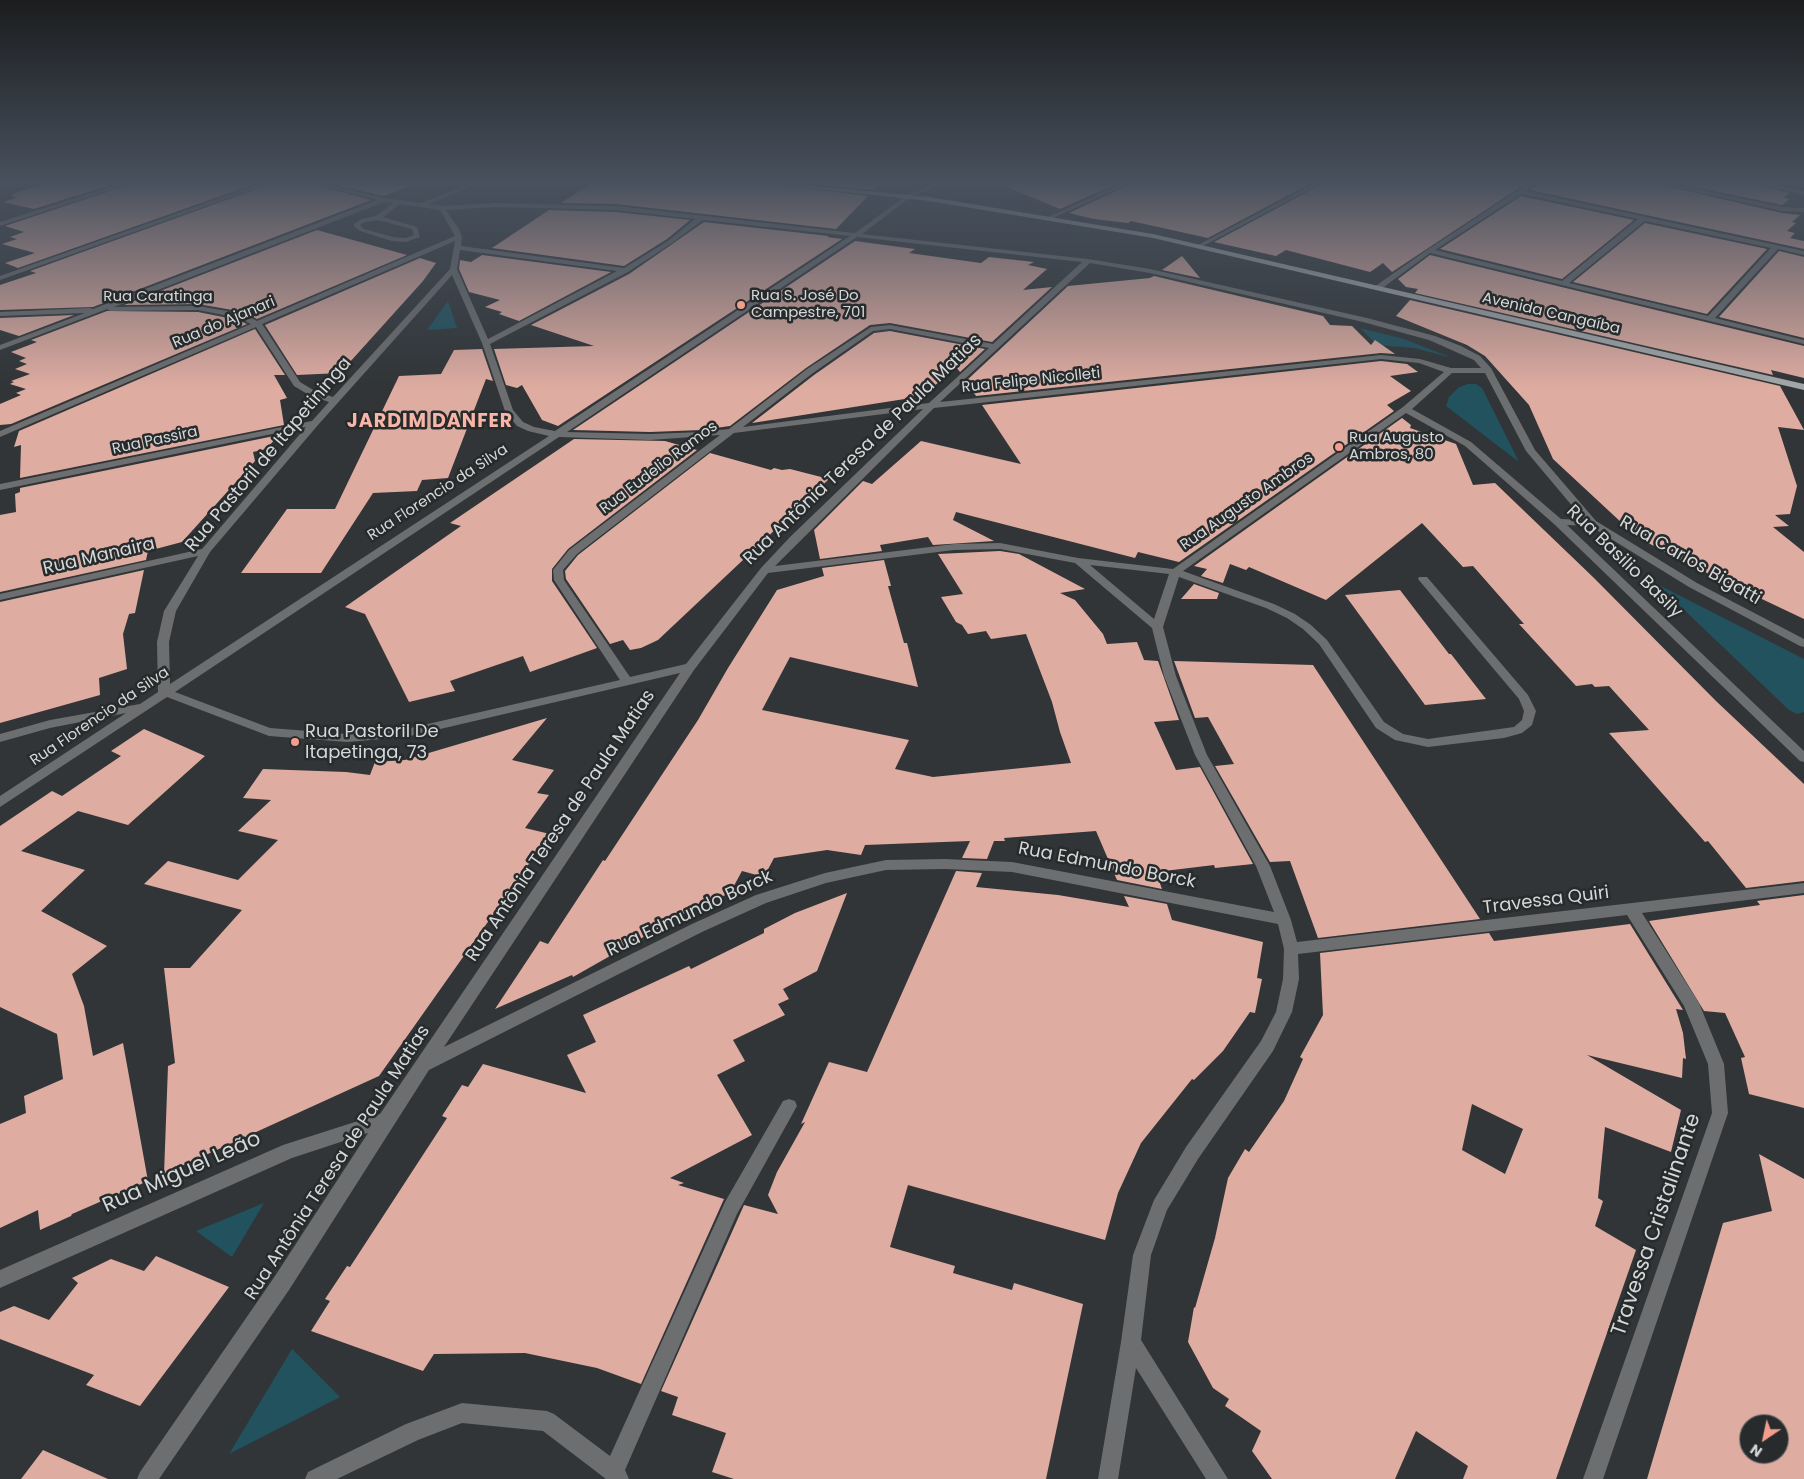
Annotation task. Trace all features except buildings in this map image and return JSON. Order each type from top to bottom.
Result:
[{"type":"main road","name":"Avenida Cangaíba","points":[[1221,251],[1804,387]]},
{"type":"street","points":[[0,278],[76,251]]},
{"type":"street","points":[[0,348],[252,251]]},
{"type":"street","name":"Rua do Ajanari","points":[[0,434],[258,324],[439,251]]},
{"type":"street","name":"Rua Pastoril de Itapetininga","points":[[164,692],[163,642],[170,611],[206,551],[315,423],[336,402],[453,269],[457,251]]},
{"type":"street","points":[[508,251],[624,270]]},
{"type":"street","points":[[486,343],[624,270],[655,251]]},
{"type":"street","name":"Rua Florencio da Silva","points":[[0,802],[834,251]]},
{"type":"street","points":[[1000,251],[1088,261],[1150,271],[1364,320],[1432,338],[1458,348],[1476,358],[1488,370]]},
{"type":"street","points":[[1378,287],[1428,251]]},
{"type":"street","points":[[1433,251],[1804,342]]},
{"type":"street","points":[[1563,284],[1604,251]]},
{"type":"street","points":[[1710,319],[1772,251]]},
{"type":"street","name":"Rua Antônia Teresa de Paula Matias","points":[[147,1479],[282,1283],[386,1120],[690,667],[764,570],[931,406],[1088,261]]},
{"type":"street","name":"Rua Felipe Nicolleti","points":[[453,269],[486,343],[509,411],[520,424],[531,429],[554,434],[650,437],[731,432],[931,406],[1381,357],[1420,361],[1450,371]]},
{"type":"street","name":"Rua Caratinga","points":[[0,314],[198,308],[241,316],[258,324]]},
{"type":"street","points":[[258,324],[297,384],[312,393],[336,402]]},
{"type":"street","name":"Rua Eudelio Ramos","points":[[626,680],[559,580],[558,570],[573,552],[859,335],[871,329],[890,327],[995,347]]},
{"type":"street","points":[[1450,371],[1488,370]]},
{"type":"street","name":"Rua Carlos Bigatti","points":[[1488,370],[1531,451],[1592,523],[1693,585],[1804,644]]},
{"type":"street","name":"Rua Augusto Ambros","points":[[1157,627],[1175,572],[1261,509],[1406,409],[1450,371]]},
{"type":"street","name":"Rua Basilio Basily","points":[[1406,409],[1468,444],[1558,522],[1802,753]]},
{"type":"street","name":"Rua Passira","points":[[0,487],[315,423]]},
{"type":"street","points":[[1558,522],[1592,523]]},
{"type":"street","name":"Rua Augusto Ambros","points":[[764,570],[954,547],[990,546],[1019,548],[1078,560],[1175,572]]},
{"type":"street","name":"Rua Manaira","points":[[0,597],[206,551]]},
{"type":"street","points":[[1078,560],[1157,627],[1170,676],[1201,755],[1263,866],[1284,920],[1291,949],[1291,980],[1284,1012],[1271,1038],[1192,1153],[1160,1206],[1142,1255],[1132,1342],[1108,1479]]},
{"type":"street","points":[[1175,572],[1270,606],[1307,627],[1323,642],[1380,725],[1399,737],[1428,743],[1504,734],[1518,730],[1528,722],[1530,711],[1524,698],[1423,579]]},
{"type":"street","points":[[164,692],[269,732],[347,738],[406,733],[626,680],[690,667]]},
{"type":"street","points":[[0,738],[50,724],[144,706]]},
{"type":"street","name":"Rua Edmundo Borck","points":[[425,1064],[697,928],[761,899],[824,878],[886,865],[945,864],[1012,867],[1284,920]]},
{"type":"street","name":"Travessa Quiri","points":[[1291,949],[1632,910],[1804,888]]},
{"type":"street","name":"Travessa Cristalinante","points":[[1593,1479],[1720,1114],[1716,1064],[1691,1002],[1632,910]]},
{"type":"street","points":[[315,1479],[413,1431],[462,1414],[547,1421],[617,1476],[731,1208],[789,1106]]},
{"type":"street","name":"Rua Miguel Leão","points":[[0,1279],[289,1151],[386,1120]]},
{"type":"street","points":[[1132,1342],[1218,1479]]},
{"type":"shaded area","points":[[448,301],[457,328],[427,330]]},
{"type":"shaded area","points":[[1360,328],[1404,339],[1452,358],[1415,348],[1377,345]]},
{"type":"shaded area","points":[[1476,384],[1482,388],[1519,462],[1446,406],[1449,397],[1459,387]]},
{"type":"shaded area","points":[[1657,584],[1804,659],[1804,712],[1797,714],[1789,710]]},
{"type":"shaded area","points":[[264,1203],[232,1257],[196,1231]]},
{"type":"shaded area","points":[[292,1349],[340,1397],[229,1454]]},
{"type":"place","name":"Rua S. José Do Campestre, 701","points":[[741,305]]},
{"type":"place","name":"Rua Augusto Ambros, 80","points":[[1339,447]]},
{"type":"place","name":"Rua Pastoril De Itapetinga, 73","points":[[295,742]]},
{"type":"district","name":"JARDIM DANFER","points":[[430,422]]}]
